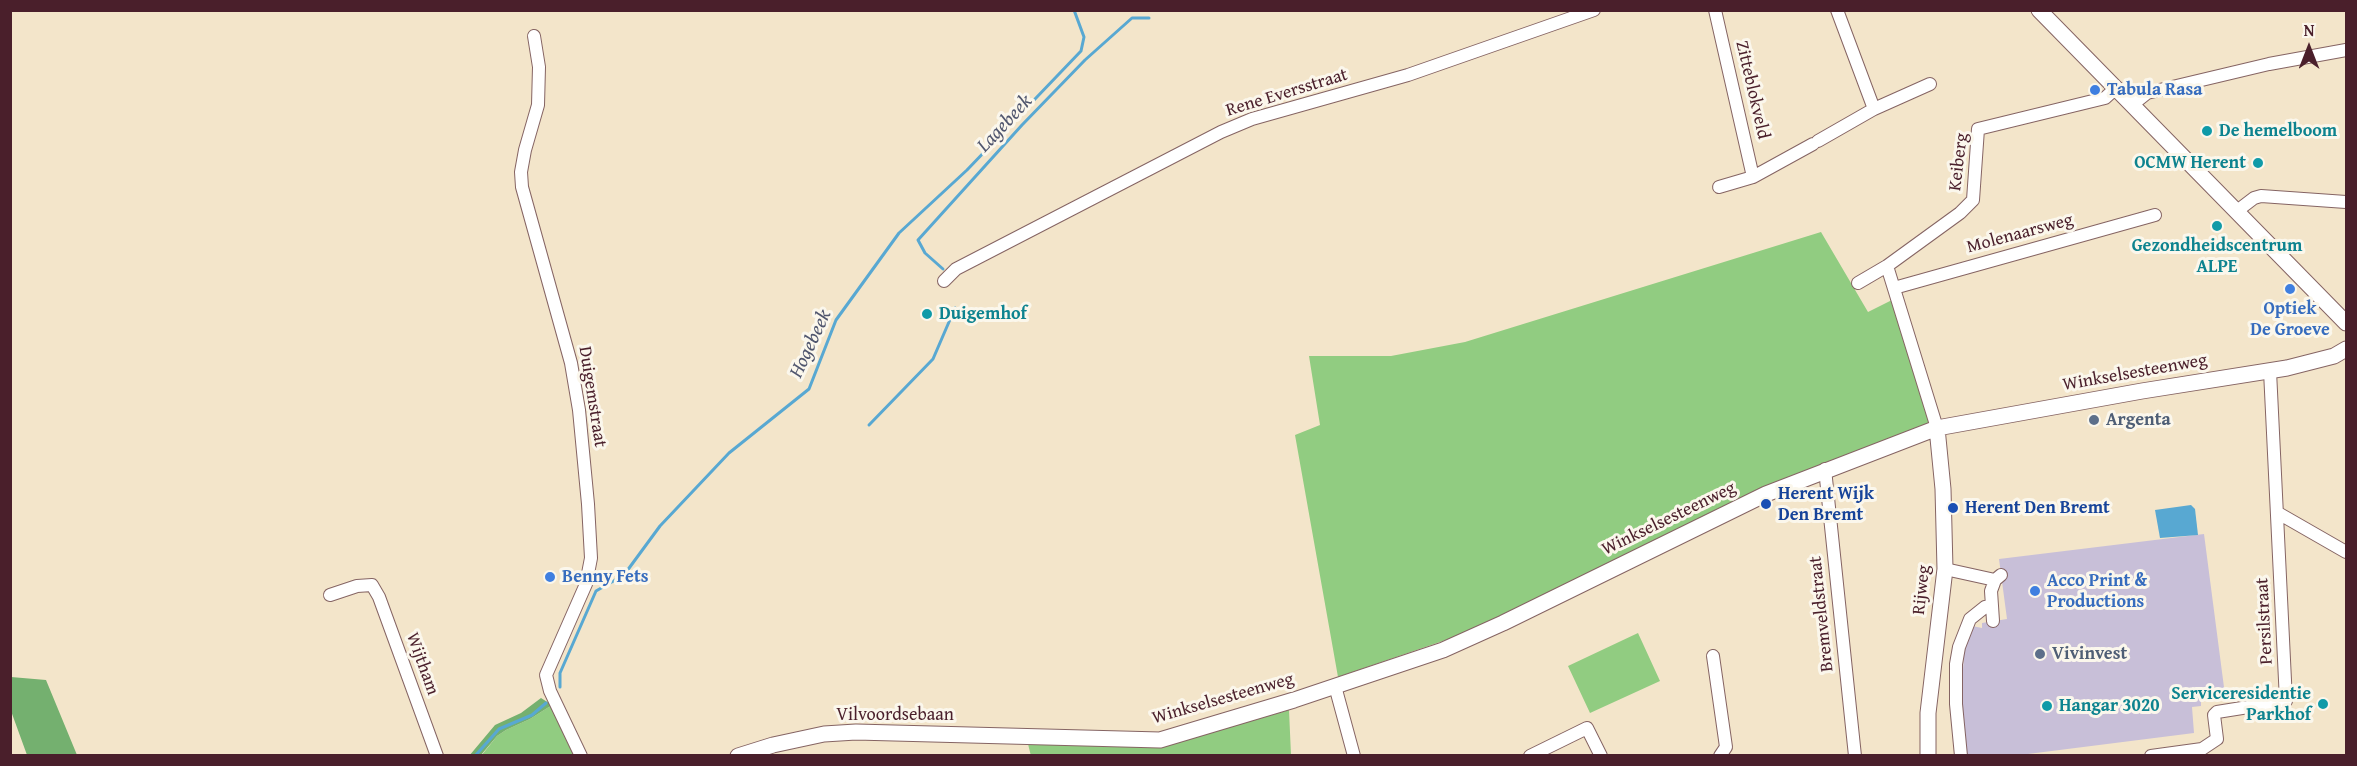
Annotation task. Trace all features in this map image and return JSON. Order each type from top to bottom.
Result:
[{"type":"street","name":"Rene Eversstraat","points":[[944,281],[956,268],[1221,132],[1251,119],[1408,75],[1594,10]]},
{"type":"street","name":"Zitteblokveld","points":[[1715,10],[1753,177]]},
{"type":"street","points":[[1837,10],[1874,109]]},
{"type":"street","points":[[2039,10],[2346,323]]},
{"type":"street","name":"Duigemstraat","points":[[534,36],[539,67],[538,105],[525,150],[521,172],[522,187],[571,363],[579,410],[591,558],[586,584],[546,675],[550,691],[581,756]]},
{"type":"street","points":[[2132,105],[2141,96],[2157,90],[2269,64],[2346,50]]},
{"type":"street","name":"Zitteblokveld","points":[[1719,187],[1753,177],[1874,109],[1930,84]]},
{"type":"street","name":"Keiberg","points":[[1858,283],[1887,266],[1960,213],[1973,200],[1978,129],[2104,98],[2116,88]]},
{"type":"street","points":[[2237,211],[2254,198],[2261,196],[2346,202]]},
{"type":"street","name":"Molenaarsweg","points":[[1894,288],[2155,215]]},
{"type":"street","points":[[1887,266],[1937,428]]},
{"type":"street","name":"Winkselsesteenweg","points":[[1018,736],[1160,740],[1335,687],[1443,651],[1766,494],[1825,469],[1937,428],[1983,418],[2270,371],[2324,359],[2341,354],[2346,349]]},
{"type":"street","name":"Persilstraat","points":[[2151,756],[2202,749],[2217,739],[2214,716],[2217,712],[2286,701],[2270,371]]},
{"type":"street","name":"Rijweg","points":[[1928,756],[1931,672],[1945,569],[1943,489],[1937,428]]},
{"type":"street","name":"Bremveldstraat","points":[[1825,469],[1855,756]]},
{"type":"street","points":[[2278,513],[2346,552]]},
{"type":"street","points":[[1945,569],[1998,578],[1991,591],[1993,621]]},
{"type":"street","name":"Wijtham","points":[[330,595],[357,586],[372,585],[379,597],[437,756]]},
{"type":"street","points":[[1961,756],[1956,704],[1957,655],[1970,619],[1985,607],[1991,606]]},
{"type":"street","points":[[1713,656],[1726,747],[1720,756]]},
{"type":"street","points":[[1335,687],[1354,756]]},
{"type":"street","points":[[1530,756],[1587,728],[1600,756]]},
{"type":"street","name":"Vilvoordsebaan","points":[[738,756],[773,745],[824,734],[856,732],[1018,736]]},
{"type":"shaded area","points":[[2204,534],[2225,695],[2201,697],[2201,706],[2192,707],[2194,733],[2020,755],[1967,756],[1961,702],[1964,653],[1972,626],[1982,628],[1982,623],[2007,619],[1999,559]]},
{"type":"green space","points":[[1821,232],[1868,312],[1902,295],[1931,422],[1788,477],[1466,633],[1338,677],[1295,435],[1320,425],[1309,356],[1391,356],[1465,342]]},
{"type":"green space","points":[[1638,633],[1660,681],[1590,713],[1568,666]]},
{"type":"green space","points":[[11,677],[46,680],[77,755],[27,755],[11,711]]},
{"type":"green space","points":[[541,698],[552,705],[497,736],[481,755],[469,756],[495,725],[521,713]]},
{"type":"green space","points":[[552,705],[576,756],[481,756],[497,736]]},
{"type":"green space","points":[[1289,710],[1291,755],[1031,756],[1028,744],[1162,747]]},
{"type":"water","points":[[2191,505],[2195,509],[2198,535],[2160,538],[2155,510]]},
{"type":"waterway","name":"Hogebeek","points":[[560,687],[560,673],[596,591],[624,575],[660,526],[729,453],[809,389],[836,320],[899,233],[967,170],[1081,51],[1084,37],[1074,10]]},
{"type":"waterway","name":"Lagebeek","points":[[943,269],[925,253],[918,240],[1022,125],[1085,60],[1132,18],[1149,18]]},
{"type":"waterway","name":"Lagebeek","points":[[869,425],[933,359],[955,308]]},
{"type":"waterway","name":"Hogebeek","points":[[475,756],[499,729],[532,715],[546,703]]},
{"type":"place","name":"Tabula Rasa","points":[[2095,90]]},
{"type":"place","name":"De hemelboom","points":[[2207,131]]},
{"type":"place","name":"OCMW Herent","points":[[2258,163]]},
{"type":"place","name":"Gezondheidscentrum ALPE","points":[[2217,226]]},
{"type":"place","name":"Optiek De Groeve","points":[[2290,289]]},
{"type":"place","name":"Duigemhof","points":[[927,314]]},
{"type":"place","name":"Argenta","points":[[2094,420]]},
{"type":"place","name":"Herent Wijk Den Bremt","points":[[1766,504]]},
{"type":"place","name":"Herent Den Bremt","points":[[1953,508]]},
{"type":"place","name":"Benny Fets","points":[[550,577]]},
{"type":"place","name":"Acco Print & Productions","points":[[2035,591]]},
{"type":"place","name":"Vivinvest","points":[[2040,654]]},
{"type":"place","name":"Serviceresidentie Parkhof","points":[[2323,704]]},
{"type":"place","name":"Hangar 3020","points":[[2047,706]]}]
